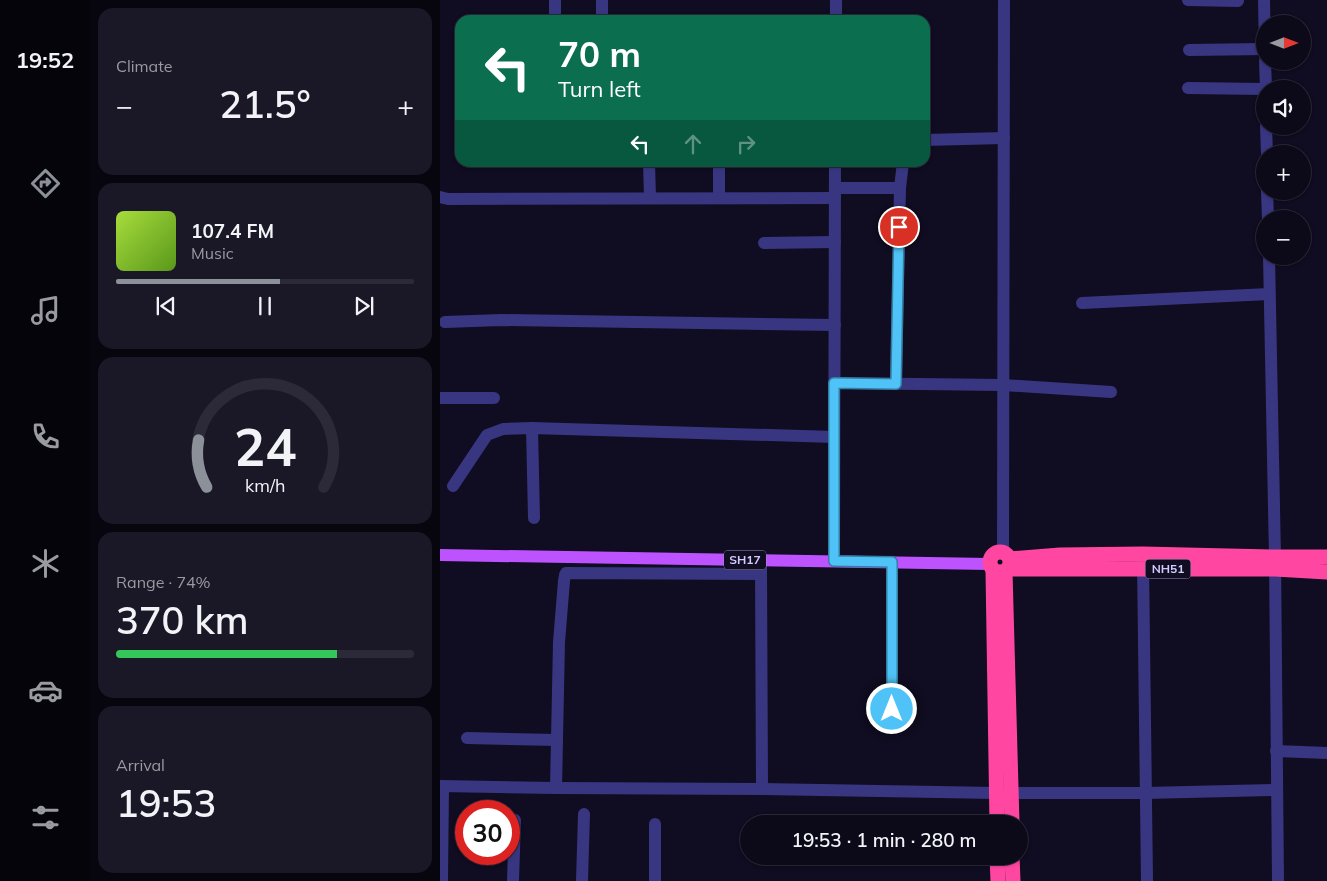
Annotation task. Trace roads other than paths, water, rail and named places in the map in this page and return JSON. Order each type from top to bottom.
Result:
[{"type":"highway","name":"NH51","points":[[1001,564],[1060,555],[1143,554],[1275,563],[1327,572]]},
{"type":"highway","name":"NH51","points":[[1001,564],[1143,569],[1275,563],[1327,557]]},
{"type":"highway","points":[[999,815],[1004,793],[1001,564]]},
{"type":"highway","points":[[1004,793],[1010,815]]},
{"type":"highway","points":[[997,865],[998,881]]},
{"type":"highway","points":[[1012,865],[1013,881]]},
{"type":"main road","name":"SH17","points":[[440,555],[1001,564]]},
{"type":"street","points":[[554,15],[555,0]]},
{"type":"street","points":[[602,0],[602,15]]},
{"type":"street","points":[[836,0],[836,15]]},
{"type":"street","points":[[1001,564],[1004,0]]},
{"type":"street","points":[[1188,0],[1238,1]]},
{"type":"street","points":[[1264,0],[1264,15]]},
{"type":"street","points":[[1189,50],[1256,49]]},
{"type":"street","points":[[1188,88],[1256,89]]},
{"type":"street","points":[[930,140],[1004,138]]},
{"type":"street","points":[[649,167],[650,198]]},
{"type":"street","points":[[720,167],[720,198]]},
{"type":"street","points":[[834,561],[835,167]]},
{"type":"street","points":[[896,384],[900,188],[902,167]]},
{"type":"street","points":[[440,197],[448,199],[720,198],[900,188]]},
{"type":"street","points":[[764,243],[835,242]]},
{"type":"street","points":[[1268,265],[1275,563],[1278,881]]},
{"type":"street","points":[[1082,303],[1269,294]]},
{"type":"street","points":[[445,322],[501,320],[834,325]]},
{"type":"street","points":[[834,383],[1003,385],[1111,392]]},
{"type":"street","points":[[440,398],[494,398]]},
{"type":"street","points":[[453,486],[487,435],[503,429],[532,428],[834,437]]},
{"type":"street","points":[[532,428],[534,518]]},
{"type":"street","points":[[1143,554],[1147,881]]},
{"type":"street","points":[[761,561],[762,789]]},
{"type":"street","points":[[892,562],[892,709]]},
{"type":"street","points":[[556,788],[558,642],[566,573],[761,574]]},
{"type":"street","points":[[467,738],[557,740]]},
{"type":"street","points":[[1276,751],[1327,752]]},
{"type":"street","points":[[442,881],[441,786],[1004,793],[1277,790]]},
{"type":"street","points":[[582,881],[584,814]]},
{"type":"street","points":[[655,824],[655,881]]},
{"type":"street","points":[[513,881],[514,865]]}]
